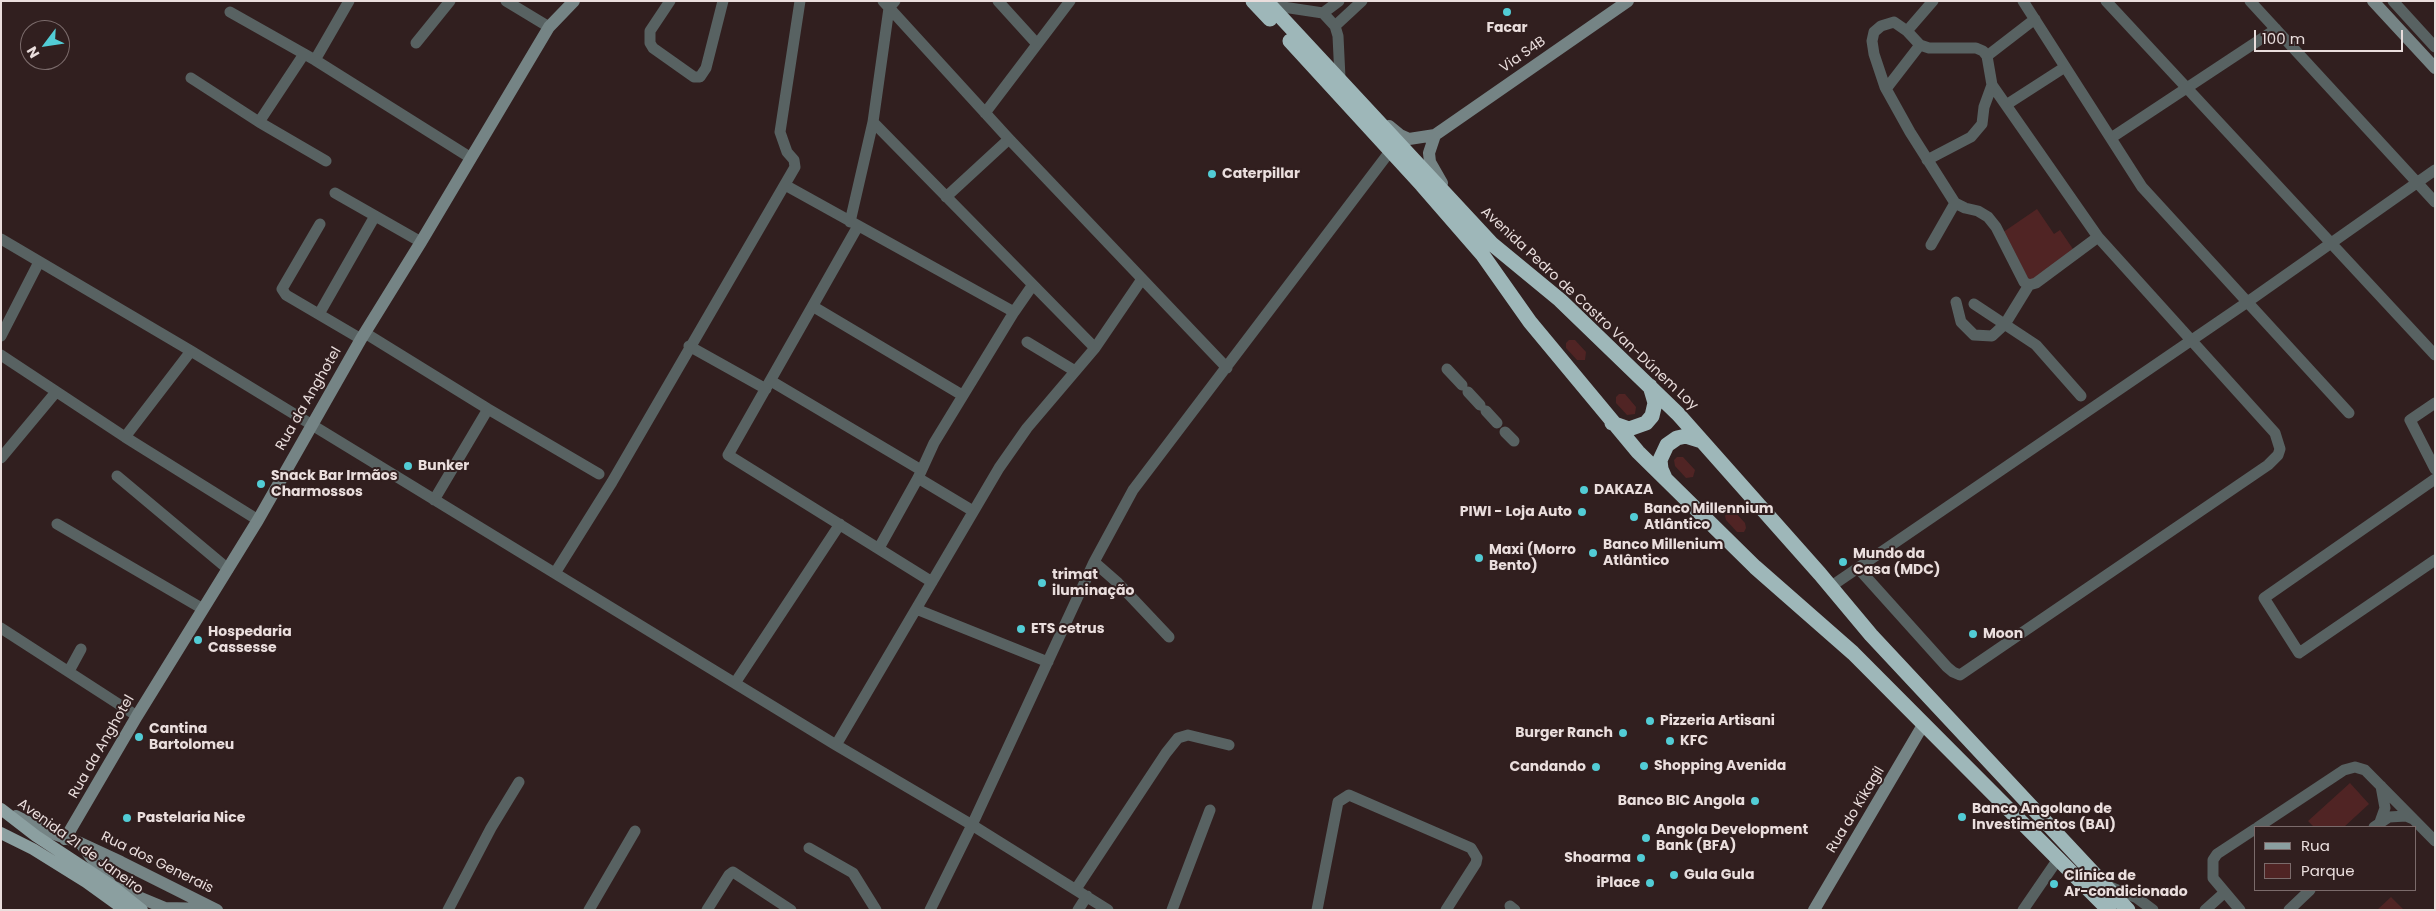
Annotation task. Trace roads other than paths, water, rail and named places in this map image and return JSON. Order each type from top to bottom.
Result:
[{"type":"highway","points":[[1253,1],[1390,150],[1482,254],[1530,322],[1609,420],[1638,452],[1755,567],[1853,653],[2109,910]]},
{"type":"highway","name":"Avenida Pedro de Castro Van-Dúnem Loy","points":[[1268,3],[1340,78],[1492,244],[1541,283],[1647,383],[1705,444],[1872,636],[2128,910]]},
{"type":"highway","points":[[1609,420],[1616,426],[1629,429],[1646,423],[1652,416],[1656,403],[1652,390],[1647,383]]},
{"type":"highway","points":[[1667,481],[1662,473],[1660,460],[1667,445],[1673,440],[1686,436],[1698,439],[1705,444]]},
{"type":"main road","name":"Rua da Anghotel","points":[[65,838],[137,716],[258,520],[363,336],[549,27],[574,1]]},
{"type":"main road","name":"Via S4B","points":[[1435,135],[1628,1]]},
{"type":"main road","points":[[2373,1],[2435,68]]},
{"type":"main road","points":[[1361,102],[1400,135],[1408,139],[1435,135],[1429,153],[1430,162],[1434,172],[1457,204]]},
{"type":"main road","name":"Rua do Kikagil","points":[[1814,910],[1923,725]]},
{"type":"main road","name":"Rua dos Generais","points":[[1,808],[27,822],[80,843],[217,909]]},
{"type":"main road","name":"Avenida 21 de Janeiro","points":[[1,808],[36,836],[112,886],[142,910]]},
{"type":"main road","name":"Rua da Anghotel","points":[[78,817],[76,826],[80,843]]},
{"type":"main road","name":"Avenida 21 de Janeiro","points":[[1,833],[33,849],[86,882],[125,910]]},
{"type":"main road","points":[[80,843],[112,886],[165,908],[217,909]]},
{"type":"street","points":[[315,60],[349,1]]},
{"type":"street","points":[[416,43],[450,1]]},
{"type":"street","points":[[506,1],[549,27]]},
{"type":"street","points":[[670,1],[650,31],[650,43],[694,78],[700,77],[706,68],[723,1]]},
{"type":"street","points":[[555,573],[612,482],[794,167],[794,160],[787,152],[780,132],[800,1]]},
{"type":"street","points":[[998,1],[1037,44]]},
{"type":"street","points":[[985,113],[1070,1]]},
{"type":"street","points":[[1323,13],[1339,1]]},
{"type":"street","points":[[1907,31],[1933,1]]},
{"type":"street","points":[[2024,1],[2142,186],[2246,303],[2349,413]]},
{"type":"street","points":[[2106,1],[2185,89],[2435,355]]},
{"type":"street","points":[[2250,1],[2435,202]]},
{"type":"street","points":[[2392,1],[2435,47]]},
{"type":"street","points":[[1335,26],[1359,2]]},
{"type":"street","points":[[889,3],[1009,140],[1228,368]]},
{"type":"street","points":[[889,3],[873,122],[854,224],[814,307],[728,456],[932,582]]},
{"type":"street","points":[[1268,3],[1323,13],[1335,26],[1338,36],[1340,78]]},
{"type":"street","points":[[230,12],[315,60],[471,158]]},
{"type":"street","points":[[1987,56],[2035,19]]},
{"type":"street","points":[[1858,568],[1948,667],[1953,672],[1960,674],[2268,465],[2278,455],[2279,440],[2275,433],[2098,238],[1992,85],[1987,56],[1976,48],[1929,48],[1920,45],[1907,31],[1894,22],[1888,22],[1874,32],[1872,41],[1874,54],[1886,89],[1927,160],[1955,202],[1988,217],[1996,227],[2024,282],[2030,286]]},
{"type":"street","points":[[2111,138],[2276,29]]},
{"type":"street","points":[[1886,89],[1920,45]]},
{"type":"street","points":[[259,122],[304,54]]},
{"type":"street","points":[[2006,105],[2065,67]]},
{"type":"street","points":[[191,78],[259,122],[326,161]]},
{"type":"street","points":[[1927,160],[1971,137],[1982,124],[1984,107],[1992,85]]},
{"type":"street","points":[[873,122],[1095,348]]},
{"type":"street","points":[[946,197],[1009,140]]},
{"type":"street","points":[[930,910],[1094,562],[1133,490],[1228,368],[1390,150]]},
{"type":"street","points":[[1830,587],[2191,341],[2435,170]]},
{"type":"street","points":[[785,185],[1014,312]]},
{"type":"street","points":[[335,193],[421,242]]},
{"type":"street","points":[[1931,245],[1955,202]]},
{"type":"street","points":[[318,314],[375,216]]},
{"type":"street","points":[[320,224],[282,289],[286,295],[318,314],[363,336],[599,474]]},
{"type":"street","points":[[1956,302],[1961,322],[1974,336],[1992,336],[2004,324],[2030,286],[2098,238]]},
{"type":"street","points":[[1,239],[191,351],[836,745],[972,824],[1108,910]]},
{"type":"street","points":[[1,336],[39,262]]},
{"type":"street","points":[[836,745],[998,468],[1095,348],[1142,279]]},
{"type":"street","points":[[878,548],[962,395],[1032,286]]},
{"type":"street","points":[[1974,304],[2036,345],[2081,396]]},
{"type":"street","points":[[814,307],[962,395]]},
{"type":"street","points":[[1027,342],[1075,371]]},
{"type":"street","points":[[689,346],[769,385],[920,474],[973,511]]},
{"type":"street","points":[[125,437],[191,351]]},
{"type":"street","points":[[1,355],[125,437],[258,520]]},
{"type":"street","points":[[1447,369],[1514,441]]},
{"type":"street","points":[[1,458],[56,392]]},
{"type":"street","points":[[2435,403],[2410,420],[2435,470]]},
{"type":"street","points":[[434,500],[488,409]]},
{"type":"street","points":[[117,476],[228,569]]},
{"type":"street","points":[[2435,479],[2264,598],[2299,653],[2435,560]]},
{"type":"street","points":[[57,524],[203,609]]},
{"type":"street","points":[[736,683],[840,524]]},
{"type":"street","points":[[1094,562],[1118,583],[1169,637]]},
{"type":"street","points":[[916,609],[1048,662]]},
{"type":"street","points":[[1,628],[137,716]]},
{"type":"street","points":[[69,671],[81,649]]},
{"type":"street","points":[[1076,889],[1166,753],[1178,738],[1188,735],[1229,745]]},
{"type":"street","points":[[2259,826],[2344,770],[2355,767],[2364,770],[2435,841]]},
{"type":"street","points":[[448,910],[519,782]]},
{"type":"street","points":[[2377,824],[2384,808],[2381,786]]},
{"type":"street","points":[[1317,910],[1338,802],[1344,796],[1349,795],[1472,848],[1478,858],[1476,863],[1446,910]]},
{"type":"street","points":[[1172,910],[1210,810]]},
{"type":"street","points":[[2377,824],[2398,816],[2414,819]]},
{"type":"street","points":[[2235,908],[2213,878],[2213,860],[2217,854],[2254,829]]},
{"type":"street","points":[[589,910],[635,831]]},
{"type":"street","points":[[809,848],[853,874],[876,910]]},
{"type":"street","points":[[2023,910],[2058,859]]},
{"type":"street","points":[[707,910],[732,872],[791,910]]},
{"type":"street","points":[[2103,883],[2137,898],[2152,910]]},
{"type":"street","points":[[2289,910],[2309,891]]},
{"type":"street","points":[[2205,910],[2224,893]]},
{"type":"street","points":[[1078,910],[1087,896]]},
{"type":"place","name":"Facar","points":[[1507,12]]},
{"type":"place","name":"Caterpillar","points":[[1212,174]]},
{"type":"place","name":"Bunker","points":[[408,466]]},
{"type":"place","name":"Snack Bar Irmãos Charmossos","points":[[261,484]]},
{"type":"place","name":"DAKAZA","points":[[1584,490]]},
{"type":"place","name":"PIWI - Loja Auto","points":[[1582,512]]},
{"type":"place","name":"Banco Millennium Atlântico","points":[[1634,517]]},
{"type":"place","name":"Banco Millenium Atlântico","points":[[1593,553]]},
{"type":"place","name":"Maxi (Morro Bento)","points":[[1479,558]]},
{"type":"place","name":"Mundo da Casa (MDC)","points":[[1843,562]]},
{"type":"place","name":"trimat iluminação","points":[[1042,583]]},
{"type":"place","name":"ETS cetrus","points":[[1021,629]]},
{"type":"place","name":"Moon","points":[[1973,634]]},
{"type":"place","name":"Hospedaria Cassesse","points":[[198,640]]},
{"type":"place","name":"Pizzeria Artisani","points":[[1650,721]]},
{"type":"place","name":"Burger Ranch","points":[[1623,733]]},
{"type":"place","name":"Cantina Bartolomeu","points":[[139,737]]},
{"type":"place","name":"KFC","points":[[1670,741]]},
{"type":"place","name":"Shopping Avenida","points":[[1644,766]]},
{"type":"place","name":"Candando","points":[[1596,767]]},
{"type":"place","name":"Banco BIC Angola","points":[[1755,801]]},
{"type":"place","name":"Banco Angolano de Investimentos (BAI)","points":[[1962,817]]},
{"type":"place","name":"Pastelaria Nice","points":[[127,818]]},
{"type":"place","name":"Angola Development Bank (BFA)","points":[[1646,838]]},
{"type":"place","name":"Shoarma","points":[[1641,858]]},
{"type":"place","name":"Gula Gula","points":[[1674,875]]},
{"type":"place","name":"iPlace","points":[[1650,883]]},
{"type":"place","name":"Clínica de Ar-condicionado","points":[[2054,884]]}]
